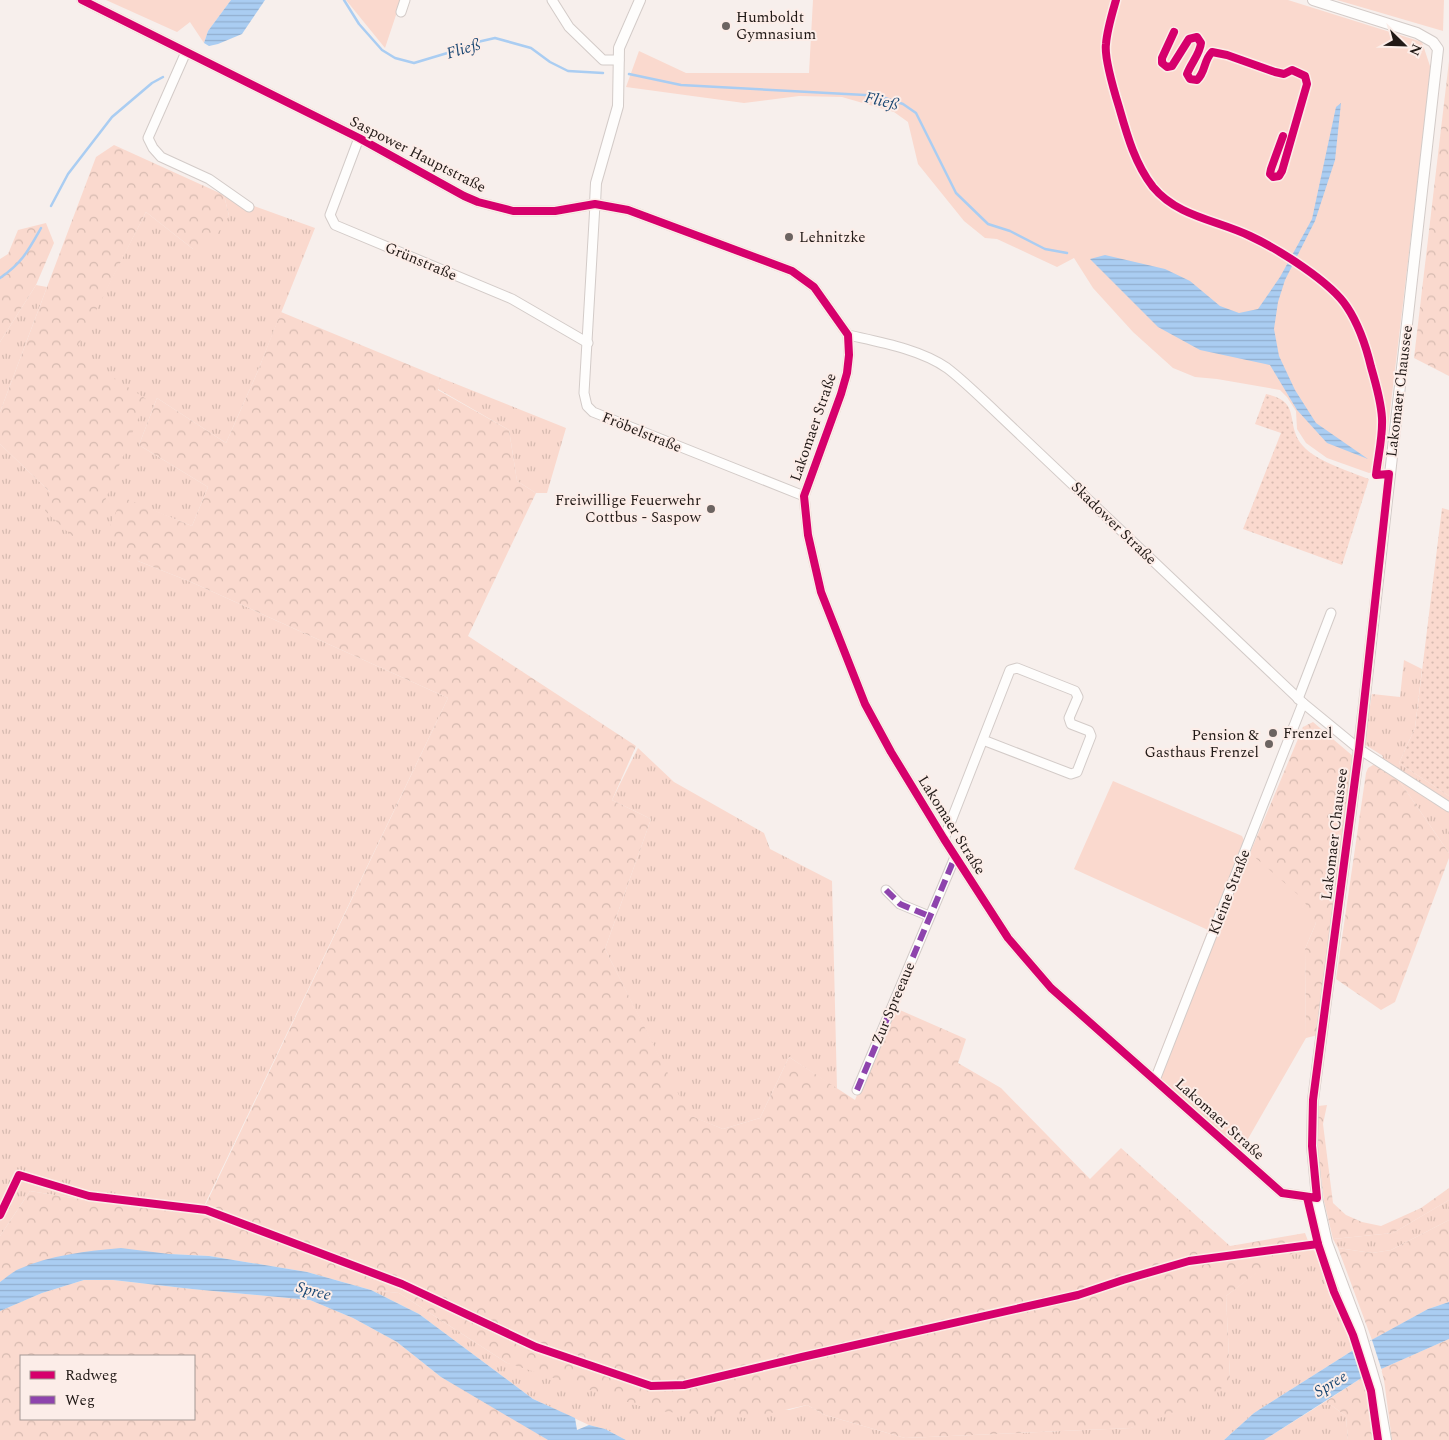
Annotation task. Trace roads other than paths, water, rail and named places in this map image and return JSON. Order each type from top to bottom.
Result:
[{"type":"street","name":"Saspower Hauptstraße","points":[[82,0],[359,138],[464,196],[512,211],[555,211],[594,204],[628,210],[792,271],[814,287],[848,335]]},
{"type":"street","points":[[401,12],[405,0]]},
{"type":"street","points":[[552,0],[569,27],[602,60],[618,60]]},
{"type":"street","points":[[594,204],[596,182],[618,106],[619,48],[640,0]]},
{"type":"street","name":"Lakomaer Chaussee","points":[[1313,0],[1417,33],[1433,42],[1438,49],[1359,749],[1313,1100],[1312,1146],[1317,1198],[1327,1243],[1359,1328],[1377,1388],[1386,1440]]},
{"type":"street","points":[[186,52],[148,138],[153,148],[161,157],[209,179],[249,207]]},
{"type":"street","name":"Grünstraße","points":[[359,138],[330,215],[335,225],[512,300],[588,343]]},
{"type":"street","name":"Fröbelstraße","points":[[594,204],[584,393],[587,406],[593,412],[804,496]]},
{"type":"street","name":"Skadower Straße","points":[[848,335],[890,345],[932,359],[947,368],[996,412],[1300,701],[1359,749],[1449,808]]},
{"type":"street","name":"Lakomaer Straße","points":[[848,335],[849,355],[846,380],[804,496],[808,535],[820,592],[842,650],[865,704],[891,752],[1008,938],[1051,988],[1282,1192],[1317,1198]]},
{"type":"street","name":"Kleine Straße","points":[[1155,1080],[1300,701],[1331,613]]},
{"type":"street","points":[[944,839],[1010,670],[1017,668],[1075,691],[1078,697],[1069,718],[1071,724],[1089,731],[1091,736],[1077,772],[1071,774],[983,740]]},
{"type":"street","name":"Zur Spreeaue","points":[[857,1090],[955,856]]},
{"type":"street","points":[[886,890],[900,904],[929,916]]},
{"type":"water","points":[[231,0],[265,0],[242,34],[209,46],[204,43],[208,31]]},
{"type":"water","points":[[1341,103],[1335,160],[1315,221],[1285,280],[1278,302],[1274,329],[1279,356],[1295,390],[1316,423],[1368,459],[1327,443],[1297,410],[1270,365],[1200,350],[1158,327],[1090,259],[1105,255],[1165,269],[1190,281],[1220,306],[1239,313],[1258,309],[1280,277],[1312,219],[1336,107]]},
{"type":"water","name":"Spree","points":[[121,1248],[169,1254],[209,1256],[307,1272],[371,1290],[419,1314],[533,1399],[575,1418],[577,1430],[589,1425],[605,1429],[626,1440],[548,1440],[441,1377],[397,1342],[353,1318],[310,1300],[113,1280],[84,1280],[42,1293],[0,1311],[0,1282],[16,1270],[56,1257]]},
{"type":"water","name":"Spree","points":[[1449,1302],[1449,1339],[1363,1377],[1264,1440],[1224,1440],[1254,1413],[1355,1349],[1428,1309]]},
{"type":"waterway","name":"Fließ","points":[[344,0],[359,24],[382,50],[395,58],[414,63],[473,43],[495,38],[531,48],[550,62],[568,71],[603,73]]},
{"type":"waterway","name":"Fließ","points":[[629,74],[681,85],[865,95],[885,98],[903,104],[916,113],[956,193],[988,224],[1010,231],[1045,249],[1067,253]]},
{"type":"waterway","points":[[51,206],[68,174],[112,117],[152,83],[163,77]]},
{"type":"waterway","points":[[0,278],[24,256],[41,228]]},
{"type":"place","name":"Humboldt Gymnasium","points":[[726,26]]},
{"type":"place","name":"Lehnitzke","points":[[789,237]]},
{"type":"place","name":"Freiwillige Feuerwehr Cottbus - Saspow","points":[[711,509]]},
{"type":"place","name":"Frenzel","points":[[1273,733]]},
{"type":"place","name":"Pension & Gasthaus Frenzel","points":[[1269,744]]}]
